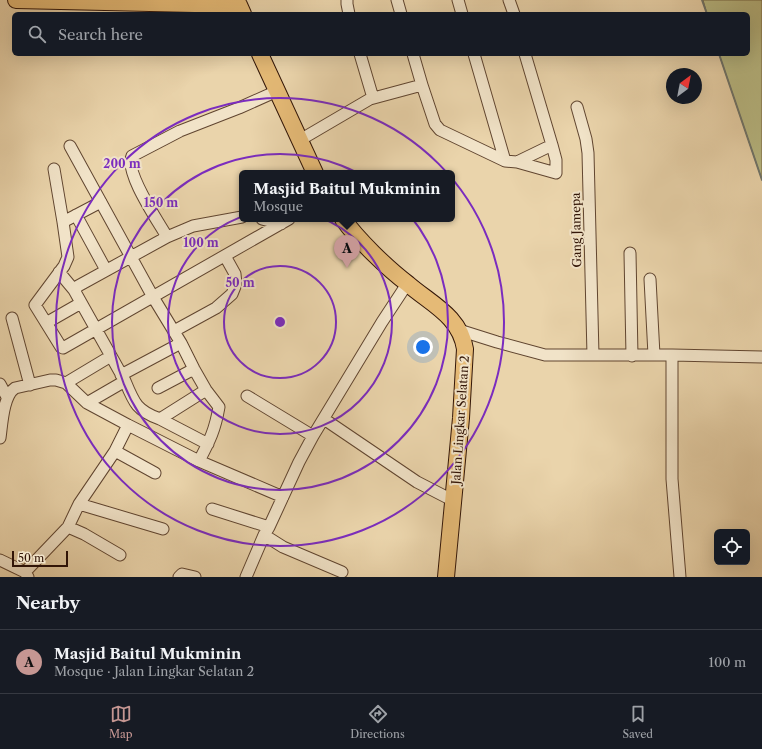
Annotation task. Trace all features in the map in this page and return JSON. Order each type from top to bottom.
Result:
[{"type":"highway","points":[[16,0],[50,0],[241,10]]},
{"type":"highway","points":[[261,56],[314,170]]},
{"type":"highway","name":"Jalan Lingkar Selatan 2","points":[[345,222],[378,257],[407,284],[448,315],[464,338],[465,349],[461,418],[446,577]]},
{"type":"street","points":[[348,0],[349,12]]},
{"type":"street","points":[[397,0],[400,12]]},
{"type":"street","points":[[458,0],[461,12]]},
{"type":"street","points":[[510,0],[513,12]]},
{"type":"street","points":[[361,56],[373,98]]},
{"type":"street","points":[[414,56],[435,124],[440,130],[505,160],[556,173],[556,160],[526,56]]},
{"type":"street","points":[[475,56],[505,160]]},
{"type":"street","points":[[300,140],[373,98],[422,85]]},
{"type":"street","points":[[167,237],[137,186],[130,165],[132,156],[180,131],[240,108],[276,91]]},
{"type":"street","name":"Gang Jamepa","points":[[577,107],[586,139],[588,153],[593,355]]},
{"type":"street","points":[[517,162],[552,145]]},
{"type":"street","points":[[70,146],[153,297],[181,343],[194,369],[206,390],[219,407],[215,427],[199,460]]},
{"type":"street","points":[[54,169],[64,222],[68,257],[64,266],[35,305],[63,348],[285,222]]},
{"type":"street","points":[[64,222],[101,202]]},
{"type":"street","points":[[76,215],[106,270]]},
{"type":"street","points":[[74,290],[78,286],[106,270],[167,237],[193,226],[239,218]]},
{"type":"street","points":[[630,253],[632,356]]},
{"type":"street","points":[[174,331],[216,308],[232,294],[236,284],[235,274],[225,256]]},
{"type":"street","points":[[59,272],[74,290],[139,408],[147,414],[160,419],[208,444]]},
{"type":"street","points":[[650,279],[654,355]]},
{"type":"street","points":[[246,577],[313,436],[382,322],[407,284]]},
{"type":"street","points":[[46,322],[80,303]]},
{"type":"street","points":[[12,318],[30,385]]},
{"type":"street","points":[[459,330],[545,355],[762,357]]},
{"type":"street","points":[[87,403],[123,378],[181,343]]},
{"type":"street","points":[[672,355],[672,478],[680,577]]},
{"type":"street","points":[[66,383],[111,356]]},
{"type":"street","points":[[158,388],[194,369]]},
{"type":"street","points":[[0,438],[7,397],[10,391],[15,388],[56,380],[66,383],[87,403],[128,425],[199,460],[283,497]]},
{"type":"street","points":[[0,384],[7,397]]},
{"type":"street","points":[[160,419],[206,390]]},
{"type":"street","points":[[247,396],[313,436]]},
{"type":"street","points":[[324,419],[418,482],[454,501]]},
{"type":"street","points":[[0,560],[26,575],[68,527],[79,504],[115,451],[128,425]]},
{"type":"street","points":[[115,451],[154,473]]},
{"type":"street","points":[[79,504],[163,528]]},
{"type":"street","points":[[212,509],[267,531],[282,547],[342,572]]},
{"type":"street","points":[[68,527],[84,534],[120,555]]},
{"type":"street","points":[[179,577],[182,574],[195,577]]},
{"type":"green space","points":[[703,0],[762,0],[762,180],[720,56],[750,56],[750,12],[706,12]]},
{"type":"waterway","points":[[702,0],[706,12]]},
{"type":"waterway","points":[[720,56],[762,180]]},
{"type":"place","name":"Masjid Baitul Mukminin","points":[[347,268]]}]
